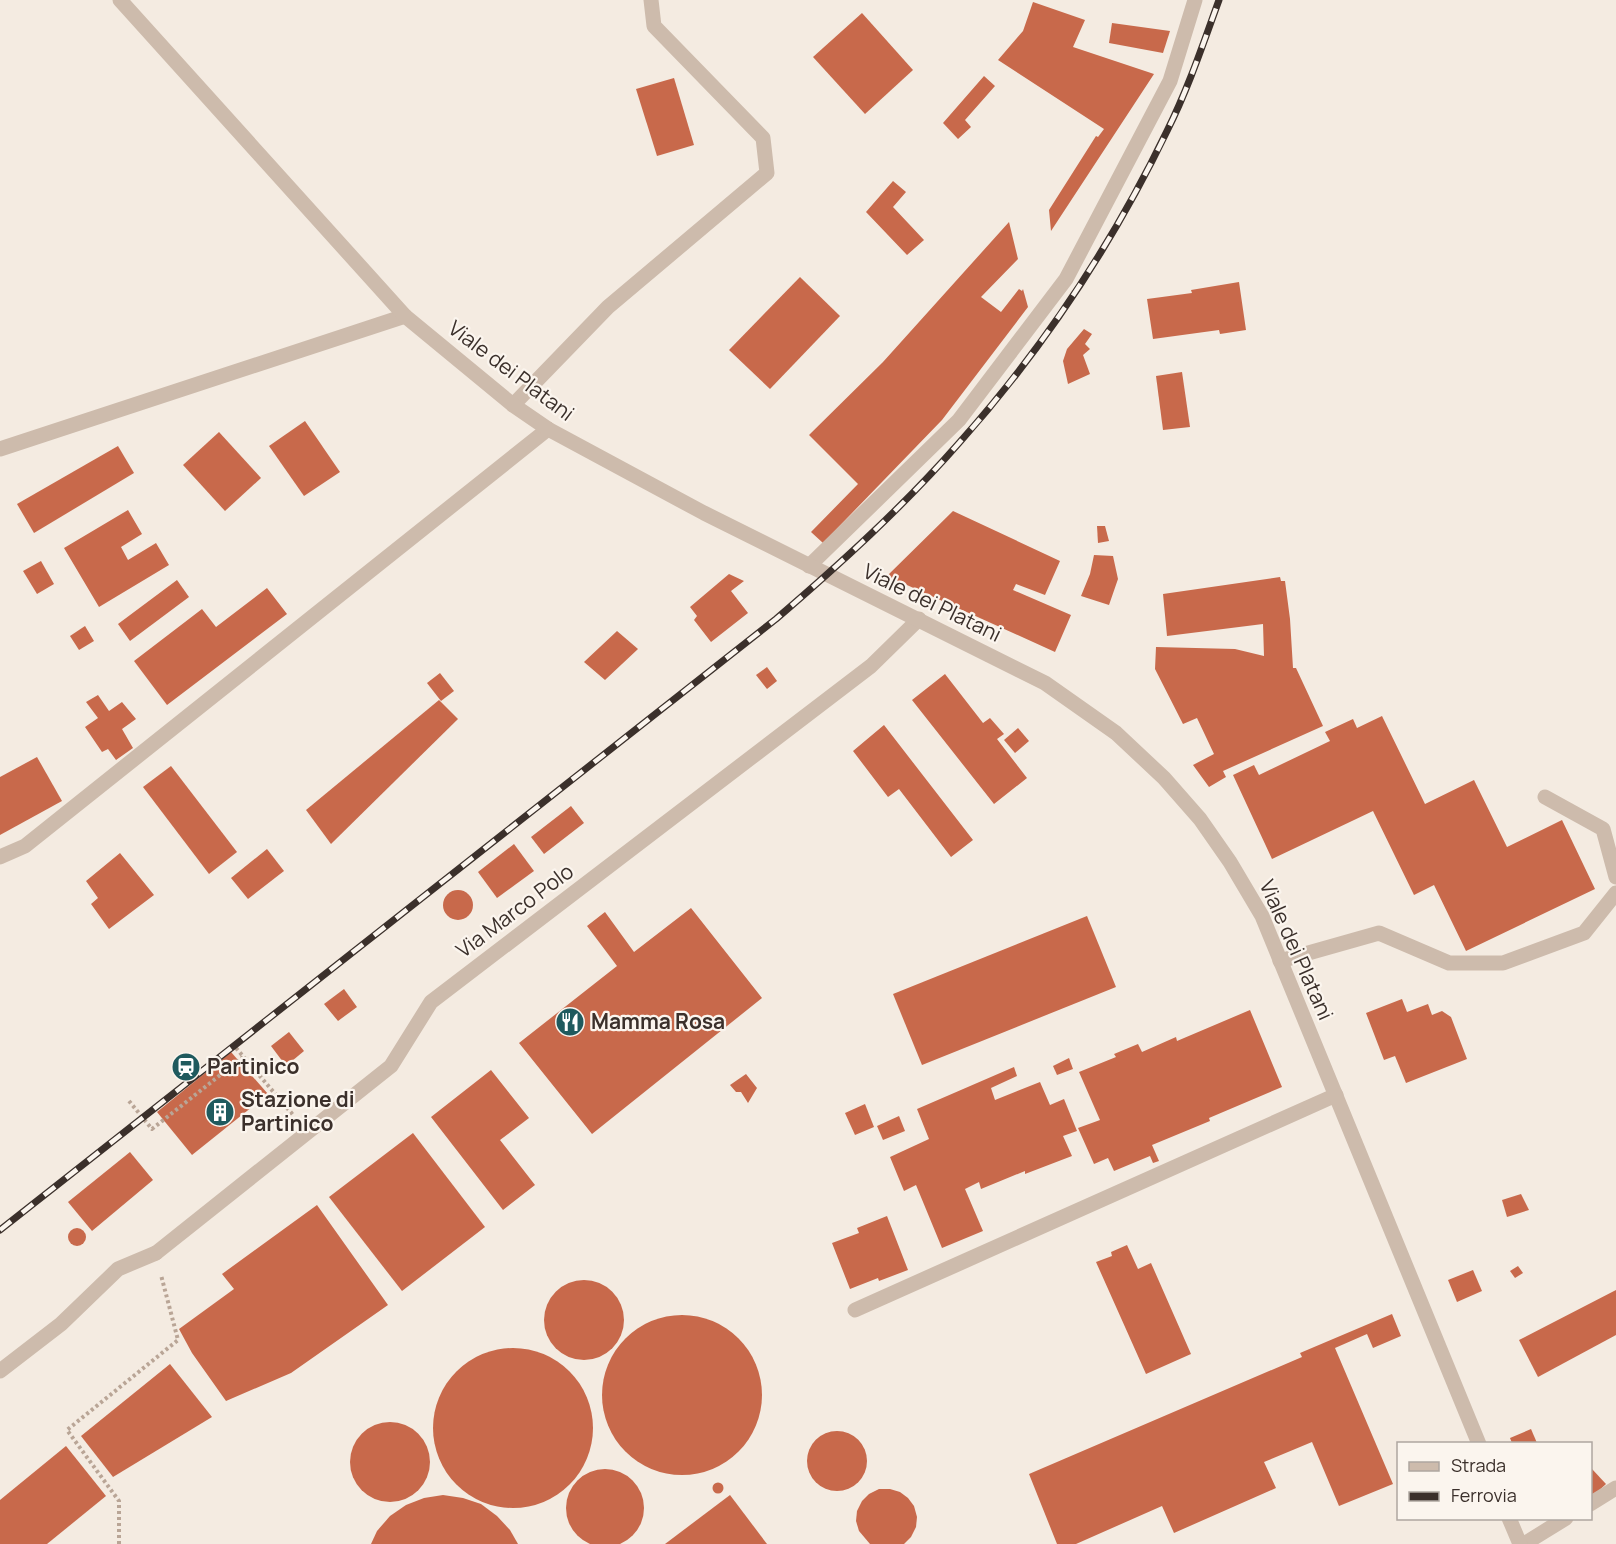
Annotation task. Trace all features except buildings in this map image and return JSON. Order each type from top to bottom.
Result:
[{"type":"street","name":"Viale dei Platani","points":[[120,0],[405,316],[513,405],[548,429],[704,513],[1046,683],[1116,733],[1164,778],[1200,819],[1230,862],[1262,916],[1479,1442]]},
{"type":"street","points":[[513,405],[608,307],[767,173],[763,138],[654,26],[651,0]]},
{"type":"street","points":[[809,566],[959,420],[1066,279],[1170,81],[1195,0]]},
{"type":"street","points":[[0,448],[405,316]]},
{"type":"street","points":[[0,857],[25,846],[548,429]]},
{"type":"street","name":"Via Marco Polo","points":[[0,1371],[61,1324],[118,1269],[156,1253],[391,1066],[431,1002],[871,666],[919,619]]},
{"type":"street","points":[[1545,797],[1604,829],[1616,877]]},
{"type":"street","points":[[1280,961],[1379,933],[1449,963],[1503,963],[1584,933],[1616,893]]},
{"type":"street","points":[[855,1310],[1336,1095]]},
{"type":"street","points":[[1592,1503],[1616,1488]]},
{"type":"street","points":[[1510,1520],[1522,1544],[1563,1520]]},
{"type":"path","points":[[236,1048],[307,1132]]},
{"type":"path","points":[[129,1101],[152,1129],[243,1057]]},
{"type":"path","points":[[119,1544],[119,1501],[67,1430],[178,1340],[156,1253]]},
{"type":"railway","points":[[0,1230],[776,619],[916,490],[1019,371],[1074,294],[1099,254],[1146,173],[1175,115],[1219,0]]},
{"type":"place","name":"Mamma Rosa","points":[[570,1022]]},
{"type":"place","name":"Partinico","points":[[186,1067]]},
{"type":"place","name":"Stazione di Partinico","points":[[220,1112]]}]
